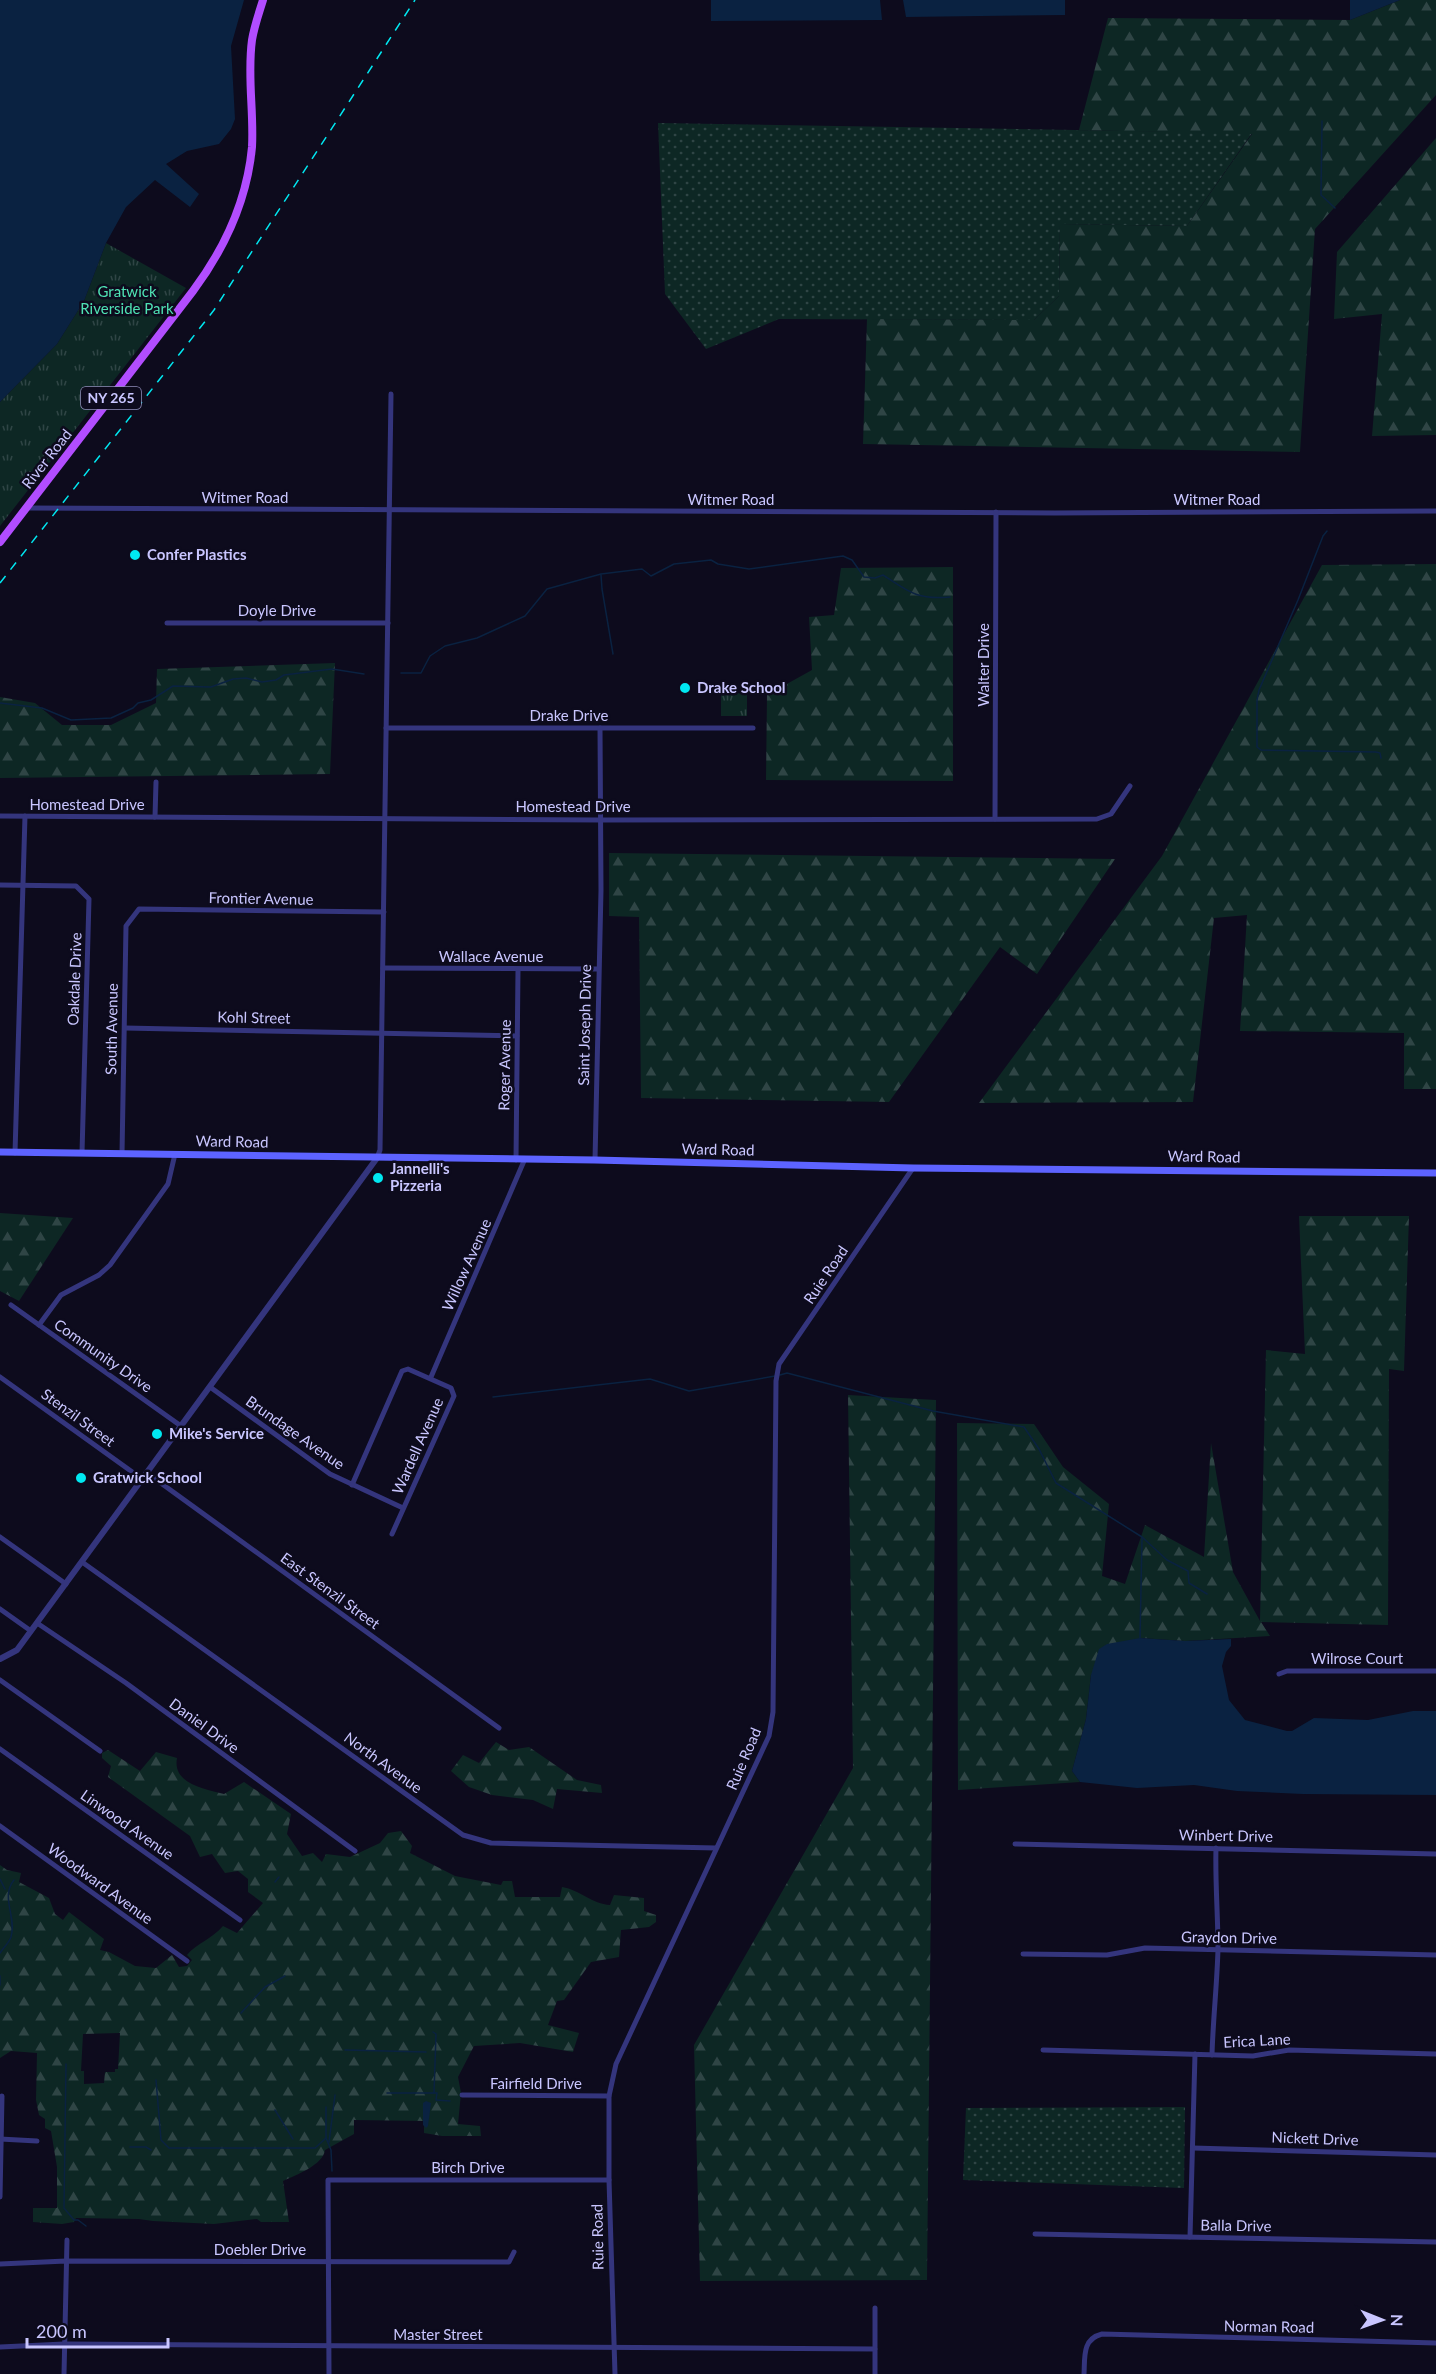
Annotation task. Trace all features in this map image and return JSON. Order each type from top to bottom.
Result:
[{"type":"main road","name":"River Road","points":[[0,542],[194,291],[222,248],[240,204],[247,179],[252,147],[252,39],[262,0]]},
{"type":"main road","name":"Ward Road","points":[[0,1152],[516,1161],[595,1160],[913,1168],[1436,1173]]},
{"type":"street","points":[[0,1659],[17,1650],[377,1158],[380,1150],[391,394]]},
{"type":"street","name":"Witmer Road","points":[[26,508],[389,511],[1436,511]]},
{"type":"street","name":"Walter Drive","points":[[995,819],[996,512]]},
{"type":"street","name":"Doyle Drive","points":[[167,623],[388,623]]},
{"type":"street","name":"Drake Drive","points":[[386,728],[753,728]]},
{"type":"street","name":"Saint Joseph Drive","points":[[595,1160],[601,890],[600,728]]},
{"type":"street","points":[[155,817],[156,782]]},
{"type":"street","name":"Homestead Drive","points":[[0,816],[601,820],[1097,819],[1111,814],[1130,786]]},
{"type":"street","points":[[15,1153],[25,816]]},
{"type":"street","name":"Oakdale Drive","points":[[0,885],[76,886],[88,898],[82,1153]]},
{"type":"street","name":"Frontier Avenue","points":[[139,909],[384,912]]},
{"type":"street","name":"South Avenue","points":[[122,1154],[126,926],[139,909]]},
{"type":"street","name":"Wallace Avenue","points":[[383,968],[598,969]]},
{"type":"street","name":"Roger Avenue","points":[[516,1161],[518,970]]},
{"type":"street","name":"Kohl Street","points":[[125,1028],[517,1036]]},
{"type":"street","points":[[39,1325],[61,1295],[99,1275],[110,1264],[168,1184],[175,1154]]},
{"type":"street","name":"Willow Avenue","points":[[431,1377],[524,1161]]},
{"type":"street","name":"Ruie Road","points":[[615,2374],[609,2180],[609,2096],[616,2064],[769,1736],[773,1712],[776,1381],[779,1364],[913,1168]]},
{"type":"street","name":"Community Drive","points":[[11,1305],[181,1426]]},
{"type":"street","points":[[352,1485],[402,1371],[408,1369],[431,1377]]},
{"type":"street","name":"Stenzil Street","points":[[0,1377],[142,1479]]},
{"type":"street","name":"Wardell Avenue","points":[[392,1534],[454,1396],[451,1388],[431,1377]]},
{"type":"street","name":"Brundage Avenue","points":[[210,1387],[330,1474],[403,1508]]},
{"type":"street","name":"East Stenzil Street","points":[[147,1473],[499,1728]]},
{"type":"street","points":[[0,1537],[66,1584]]},
{"type":"street","name":"North Avenue","points":[[82,1562],[463,1835],[490,1843],[716,1848]]},
{"type":"street","points":[[0,1609],[31,1631]]},
{"type":"street","name":"Daniel Drive","points":[[37,1623],[126,1683],[355,1851]]},
{"type":"street","name":"Wilrose Court","points":[[1279,1674],[1287,1671],[1436,1671]]},
{"type":"street","points":[[0,1680],[100,1751]]},
{"type":"street","name":"Linwood Avenue","points":[[0,1749],[240,1920]]},
{"type":"street","name":"Woodward Avenue","points":[[0,1826],[187,1961]]},
{"type":"street","name":"Winbert Drive","points":[[1015,1844],[1436,1854]]},
{"type":"street","points":[[1212,2055],[1218,1950],[1218,1916],[1215,1897],[1216,1848]]},
{"type":"street","name":"Graydon Drive","points":[[1023,1954],[1107,1955],[1145,1948],[1436,1954]]},
{"type":"street","name":"Erica Lane","points":[[1043,2050],[1253,2056],[1289,2050],[1436,2054]]},
{"type":"street","points":[[1191,2237],[1195,2054]]},
{"type":"street","name":"Fairfield Drive","points":[[462,2095],[609,2096]]},
{"type":"street","points":[[0,2197],[2,2096]]},
{"type":"street","points":[[1,2139],[37,2141]]},
{"type":"street","name":"Nickett Drive","points":[[1193,2148],[1436,2155]]},
{"type":"street","name":"Birch Drive","points":[[328,2262],[328,2180],[609,2180]]},
{"type":"street","name":"Balla Drive","points":[[1035,2234],[1436,2242]]},
{"type":"street","points":[[64,2374],[67,2241]]},
{"type":"street","name":"Doebler Drive","points":[[0,2264],[66,2260],[509,2262],[514,2252]]},
{"type":"street","points":[[328,2262],[329,2374]]},
{"type":"street","points":[[875,2308],[876,2374]]},
{"type":"street","name":"Norman Road","points":[[1084,2374],[1085,2350],[1088,2341],[1101,2334],[1436,2343]]},
{"type":"street","name":"Master Street","points":[[0,2347],[64,2344],[875,2349]]},
{"type":"green space","points":[[1400,0],[1436,0],[1436,95],[1315,229],[1300,452],[863,444],[867,319],[1034,320],[1059,296],[1060,224],[1187,226],[1252,134],[1079,130],[1108,18],[1350,20]]},
{"type":"green space","points":[[658,123],[1252,133],[1187,226],[1060,224],[1059,296],[1034,320],[779,319],[706,349],[665,294]]},
{"type":"green space","points":[[1436,138],[1436,435],[1372,436],[1382,314],[1334,319],[1337,252]]},
{"type":"green space","name":"Gratwick Riverside Park","points":[[106,243],[186,288],[0,526],[0,402],[57,344],[84,301]]},
{"type":"green space","points":[[1436,564],[1436,1089],[1404,1089],[1404,1033],[1240,1031],[1247,915],[1214,918],[1193,1102],[979,1103],[1162,856],[1322,565]]},
{"type":"green space","points":[[953,567],[953,781],[766,780],[767,695],[812,670],[809,617],[834,615],[841,568]]},
{"type":"green space","points":[[335,663],[330,774],[0,778],[0,697],[35,703],[62,725],[111,725],[156,703],[157,669]]},
{"type":"green space","points":[[721,693],[747,693],[747,716],[721,716]]},
{"type":"green space","points":[[609,853],[1115,859],[1037,974],[1000,947],[889,1102],[641,1098],[639,917],[609,916]]},
{"type":"green space","points":[[0,1213],[73,1218],[19,1301],[0,1291]]},
{"type":"green space","points":[[1299,1216],[1409,1216],[1404,1371],[1389,1369],[1388,1625],[1261,1622],[1270,1636],[1185,1641],[1140,1638],[1091,1675],[1086,1719],[1072,1771],[1080,1782],[958,1790],[957,1423],[1034,1424],[1063,1467],[1109,1504],[1102,1576],[1125,1584],[1145,1525],[1204,1557],[1211,1443],[1233,1572],[1260,1621],[1266,1350],[1305,1354]]},
{"type":"green space","points":[[848,1395],[936,1400],[927,2280],[700,2281],[694,2045],[853,1768]]},
{"type":"green space","points":[[496,1742],[509,1750],[529,1747],[577,1780],[601,1785],[602,1793],[557,1789],[553,1809],[533,1800],[492,1795],[469,1787],[451,1771],[463,1755],[479,1763]]},
{"type":"green space","points":[[108,1750],[140,1771],[156,1752],[177,1758],[177,1767],[185,1779],[199,1787],[224,1794],[244,1782],[291,1814],[287,1834],[302,1856],[313,1853],[322,1862],[326,1854],[350,1857],[380,1843],[388,1833],[401,1831],[412,1846],[410,1853],[455,1876],[501,1885],[503,1881],[512,1881],[515,1897],[560,1897],[562,1887],[610,1905],[614,1895],[644,1898],[644,1911],[656,1915],[656,1922],[649,1927],[621,1930],[619,1957],[591,1962],[564,2000],[557,2001],[548,2025],[579,2033],[573,2052],[520,2043],[474,2046],[458,2077],[461,2093],[458,2124],[480,2126],[481,2136],[442,2136],[424,2133],[424,2121],[354,2120],[354,2134],[325,2150],[314,2165],[283,2181],[289,2222],[261,2222],[257,2219],[214,2224],[76,2218],[74,2222],[62,2224],[33,2222],[33,2208],[57,2208],[57,2167],[51,2131],[45,2128],[45,2119],[39,2115],[36,2100],[37,2053],[11,2051],[0,2058],[0,1865],[7,1870],[21,1873],[19,1882],[49,1898],[55,1914],[63,1920],[69,1912],[104,1939],[100,1950],[109,1952],[135,1966],[156,1968],[172,1955],[179,1967],[187,1966],[192,1960],[187,1955],[195,1947],[223,1926],[237,1933],[263,1903],[248,1892],[248,1879],[238,1871],[225,1873],[212,1854],[200,1857],[190,1836],[108,1777],[111,1766],[102,1758],[102,1753]],"holes":[[[120,2033],[118,2069],[115,2069],[115,2072],[105,2072],[104,2083],[84,2084],[84,2071],[81,2071],[83,2034]]]},
{"type":"green space","points":[[1185,2107],[1184,2188],[963,2180],[966,2108]]},
{"type":"water","points":[[0,0],[244,0],[231,46],[235,119],[231,129],[219,144],[187,151],[166,164],[199,194],[190,207],[155,180],[126,207],[106,243],[84,301],[57,344],[0,402]]},
{"type":"water","points":[[711,0],[880,0],[882,20],[711,21]]},
{"type":"water","points":[[903,0],[1065,0],[1065,15],[906,17]]},
{"type":"water","points":[[1350,0],[1400,0],[1350,20]]},
{"type":"water","points":[[1140,1638],[1185,1641],[1231,1639],[1231,1646],[1226,1652],[1222,1666],[1229,1700],[1245,1720],[1287,1731],[1292,1731],[1314,1718],[1368,1720],[1413,1711],[1436,1711],[1436,1795],[1303,1794],[1237,1791],[1194,1785],[1137,1788],[1080,1782],[1072,1771],[1086,1719],[1091,1675],[1099,1649],[1107,1644]]},
{"type":"water","points":[[426,2101],[431,2103],[426,2128],[423,2125],[423,2103]]},
{"type":"waterway","points":[[1322,121],[1321,195],[1335,208]]},
{"type":"waterway","points":[[1327,531],[1259,690],[1257,747],[1261,750],[1376,752],[1380,753],[1381,758]]},
{"type":"waterway","points":[[401,673],[421,673],[430,656],[445,646],[477,638],[525,616],[547,589],[601,574],[642,569],[651,576],[674,564],[711,560],[718,564],[749,569],[843,556],[852,560],[864,577],[875,578],[883,575],[914,594],[939,598],[950,597]]},
{"type":"waterway","points":[[601,575],[613,654]]},
{"type":"waterway","points":[[0,703],[42,708],[71,720],[111,718],[133,708],[138,703],[151,700],[173,686],[211,687],[233,679],[246,678],[262,682],[276,680],[284,675],[332,669],[364,674]]},
{"type":"waterway","points":[[780,1375],[787,1373],[933,1411],[1024,1427],[1039,1449],[1056,1483],[1142,1537],[1167,1560],[1188,1571],[1189,1583],[1207,1594]]},
{"type":"waterway","points":[[493,1397],[650,1379],[689,1391],[775,1376]]},
{"type":"waterway","points":[[1140,1638],[1142,1538]]},
{"type":"waterway","points":[[275,1882],[279,1877]]},
{"type":"waterway","points":[[0,1879],[5,1889]]},
{"type":"waterway","points":[[0,1953],[11,1937],[12,1922],[8,1893],[14,1880]]},
{"type":"waterway","points":[[0,1976],[0,1985]]},
{"type":"waterway","points":[[241,2013],[265,1987],[285,1976]]},
{"type":"waterway","points":[[433,2032],[436,2034],[434,2093]]},
{"type":"waterway","points":[[345,2050],[426,2052]]},
{"type":"waterway","points":[[66,2064],[64,2208],[74,2220],[86,2226]]},
{"type":"waterway","points":[[156,2080],[161,2140],[169,2148],[315,2148],[326,2138]]},
{"type":"waterway","points":[[387,2093],[437,2093],[436,2100],[450,2101]]},
{"type":"waterway","points":[[329,2142],[335,2095]]},
{"type":"waterway","points":[[326,2107],[326,2138],[331,2150],[332,2171]]},
{"type":"waterway","points":[[275,2110],[293,2139]]},
{"type":"waterway","points":[[130,2147],[146,2147],[151,2150]]},
{"type":"railway","points":[[0,583],[214,310],[415,0]]},
{"type":"place","name":"Confer Plastics","points":[[135,555]]},
{"type":"place","name":"Drake School","points":[[685,688]]},
{"type":"place","name":"Jannelli's Pizzeria","points":[[378,1178]]},
{"type":"place","name":"Mike's Service","points":[[157,1434]]},
{"type":"place","name":"Gratwick School","points":[[81,1478]]}]
